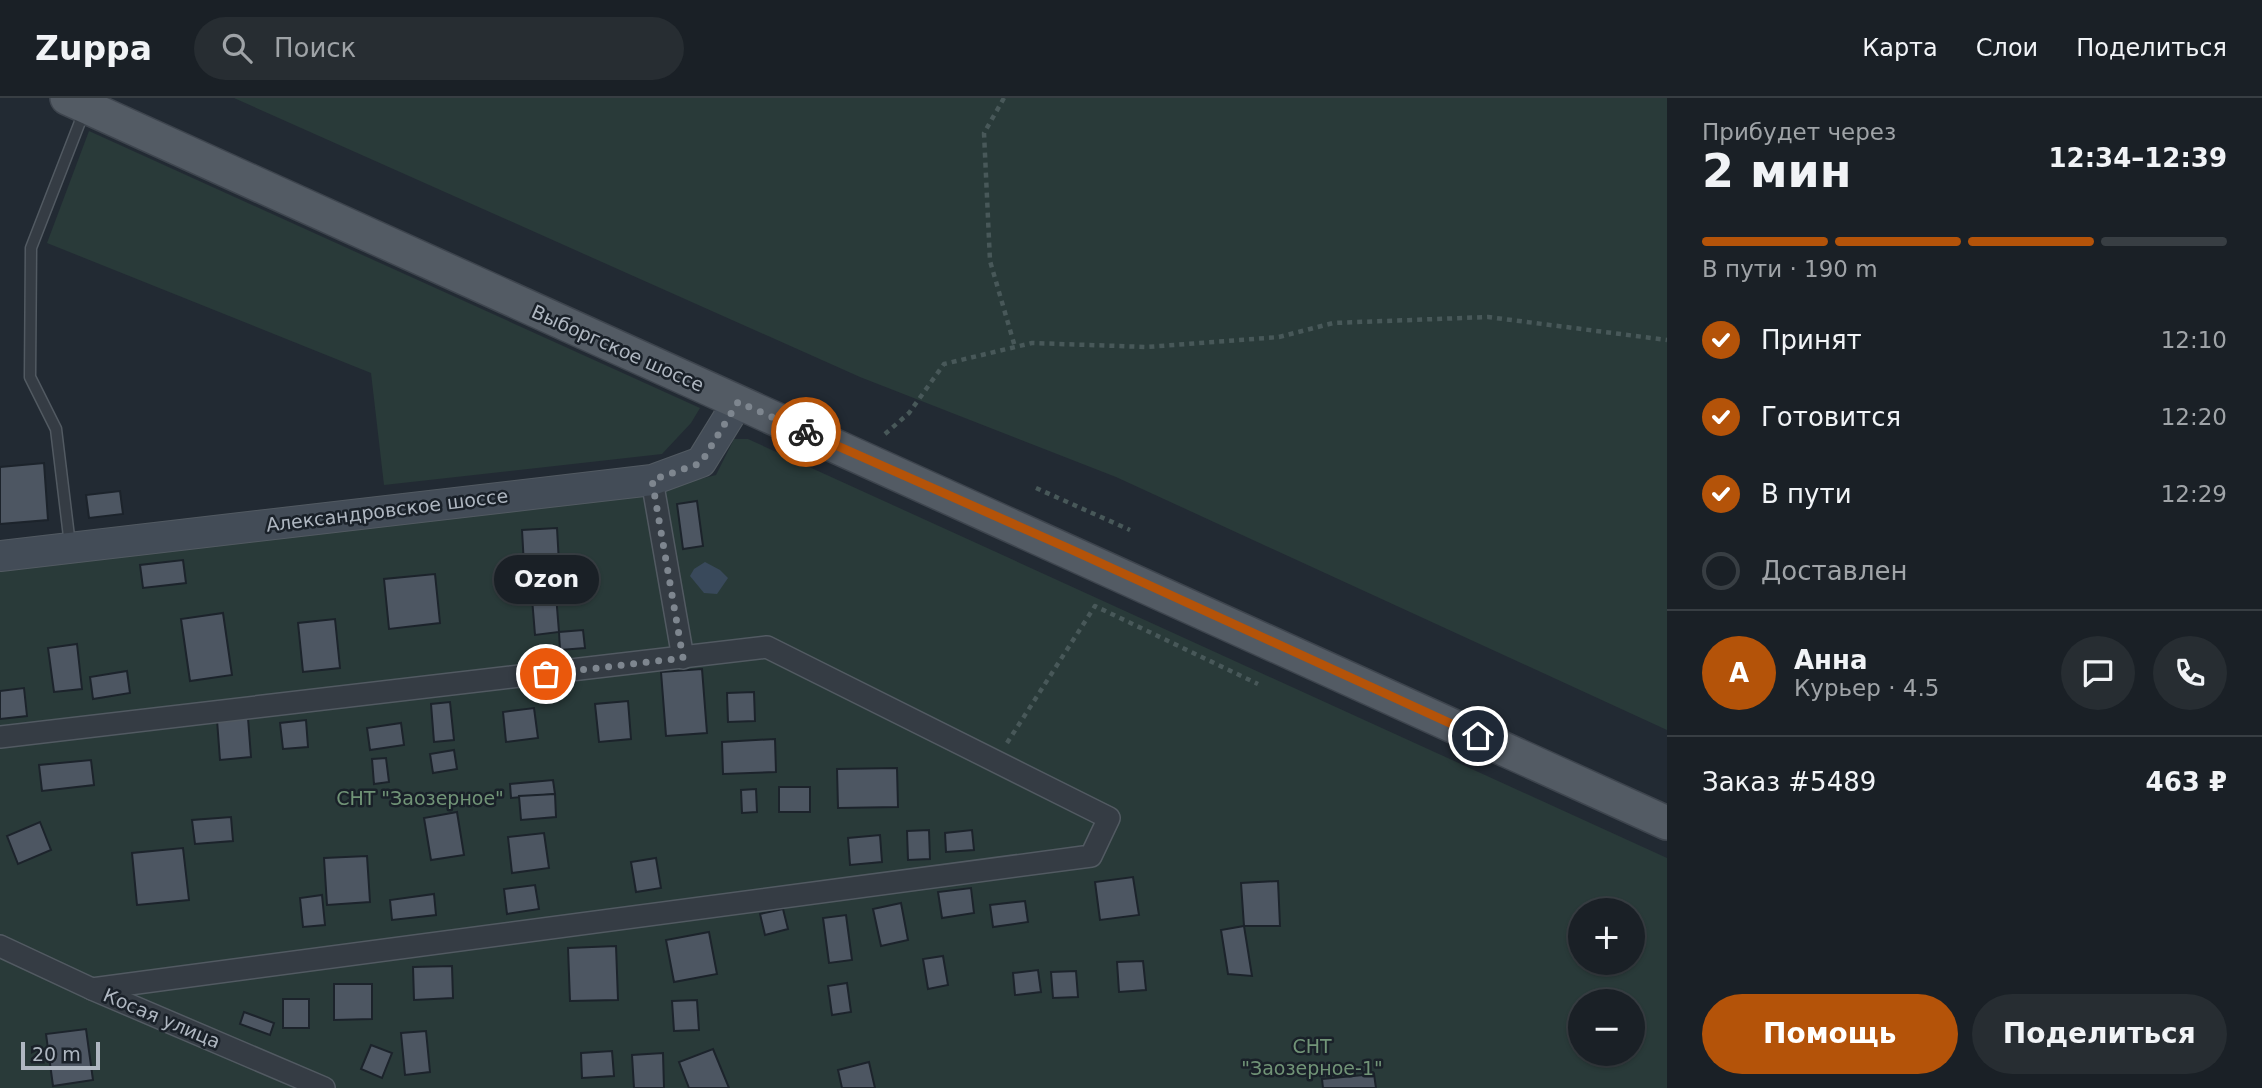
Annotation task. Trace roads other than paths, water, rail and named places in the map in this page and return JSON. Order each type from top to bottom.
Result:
[{"type":"main road","name":"Выборгское шоссе","points":[[77,102],[738,402],[1070,549],[1667,823]]},
{"type":"street","name":"Александровское шоссе","points":[[0,556],[652,480],[701,463],[738,402]]},
{"type":"street","points":[[652,480],[683,658]]},
{"type":"street","points":[[0,737],[767,647],[1109,818],[1091,856],[92,989]]},
{"type":"street","name":"Косая улица","points":[[0,946],[92,989],[324,1088]]},
{"type":"lane","points":[[70,548],[56,429],[30,377],[31,248],[77,102]]},
{"type":"water","points":[[705,562],[728,578],[717,594],[704,593],[690,576],[694,569]]},
{"type":"place","name":"Ozon","points":[[546,674]]},
{"type":"park label","name":"СНТ \"Заозерное\"","points":[[420,798]]},
{"type":"park label","name":"СНТ \"Заозерное-1\"","points":[[1312,1057]]}]
